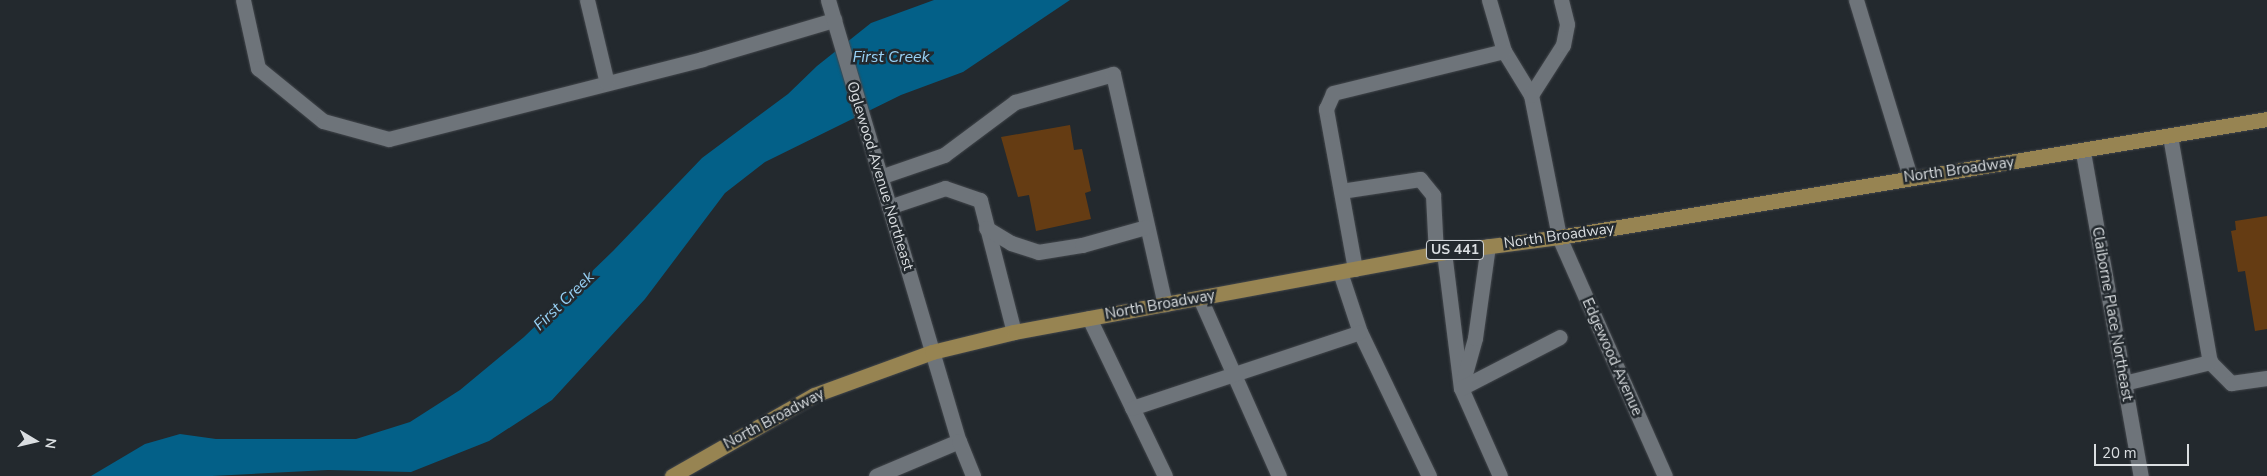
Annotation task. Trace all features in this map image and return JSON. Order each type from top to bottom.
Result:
[{"type":"main road","name":"North Broadway","points":[[672,476],[814,395],[932,352],[1014,332],[1440,253],[1559,237],[1910,177],[2083,152],[2267,119]]},
{"type":"street","points":[[243,0],[258,68],[323,121],[389,139],[607,83],[834,20]]},
{"type":"street","points":[[587,0],[607,83]]},
{"type":"street","name":"Oglewood Avenue Northeast","points":[[828,0],[959,441],[973,476]]},
{"type":"street","name":"Edgewood Avenue","points":[[1489,0],[1504,51],[1531,96],[1559,237],[1665,476]]},
{"type":"street","points":[[1531,96],[1563,45],[1568,24],[1562,0]]},
{"type":"street","points":[[1856,0],[1910,177]]},
{"type":"street","points":[[1355,269],[1326,109],[1333,92],[1504,51]]},
{"type":"street","points":[[880,177],[944,156],[1015,102],[1113,74],[1146,227],[1165,304]]},
{"type":"street","points":[[2170,136],[2210,362],[2231,383],[2267,378]]},
{"type":"street","name":"Claiborne Place Northeast","points":[[2083,152],[2141,476]]},
{"type":"street","points":[[1341,191],[1420,179],[1433,195],[1461,388],[1500,476]]},
{"type":"street","points":[[889,207],[945,188],[980,200],[1014,332]]},
{"type":"street","points":[[986,228],[1011,243],[1038,252],[1082,245],[1146,227]]},
{"type":"street","points":[[1461,388],[1475,338],[1488,246]]},
{"type":"street","points":[[1340,272],[1360,332],[1429,476]]},
{"type":"street","points":[[1200,298],[1279,476]]},
{"type":"street","points":[[1088,318],[1165,476]]},
{"type":"street","points":[[1132,408],[1360,332]]},
{"type":"street","points":[[1461,388],[1560,337]]},
{"type":"street","points":[[2124,384],[2210,362]]},
{"type":"street","points":[[876,476],[959,441]]},
{"type":"water","name":"First Creek","points":[[934,0],[1070,0],[963,72],[901,95],[765,162],[725,193],[645,299],[552,400],[489,441],[411,472],[328,470],[212,476],[91,476],[145,444],[180,434],[216,439],[356,439],[410,422],[460,390],[524,337],[613,251],[702,158],[788,94],[817,66],[871,23]]},
{"type":"building","points":[[1070,125],[1074,150],[1082,149],[1091,191],[1085,193],[1091,219],[1036,231],[1029,195],[1018,197],[1001,137]]},
{"type":"building","points":[[2267,216],[2267,329],[2255,331],[2245,271],[2238,272],[2231,231],[2236,230],[2235,221]]}]
